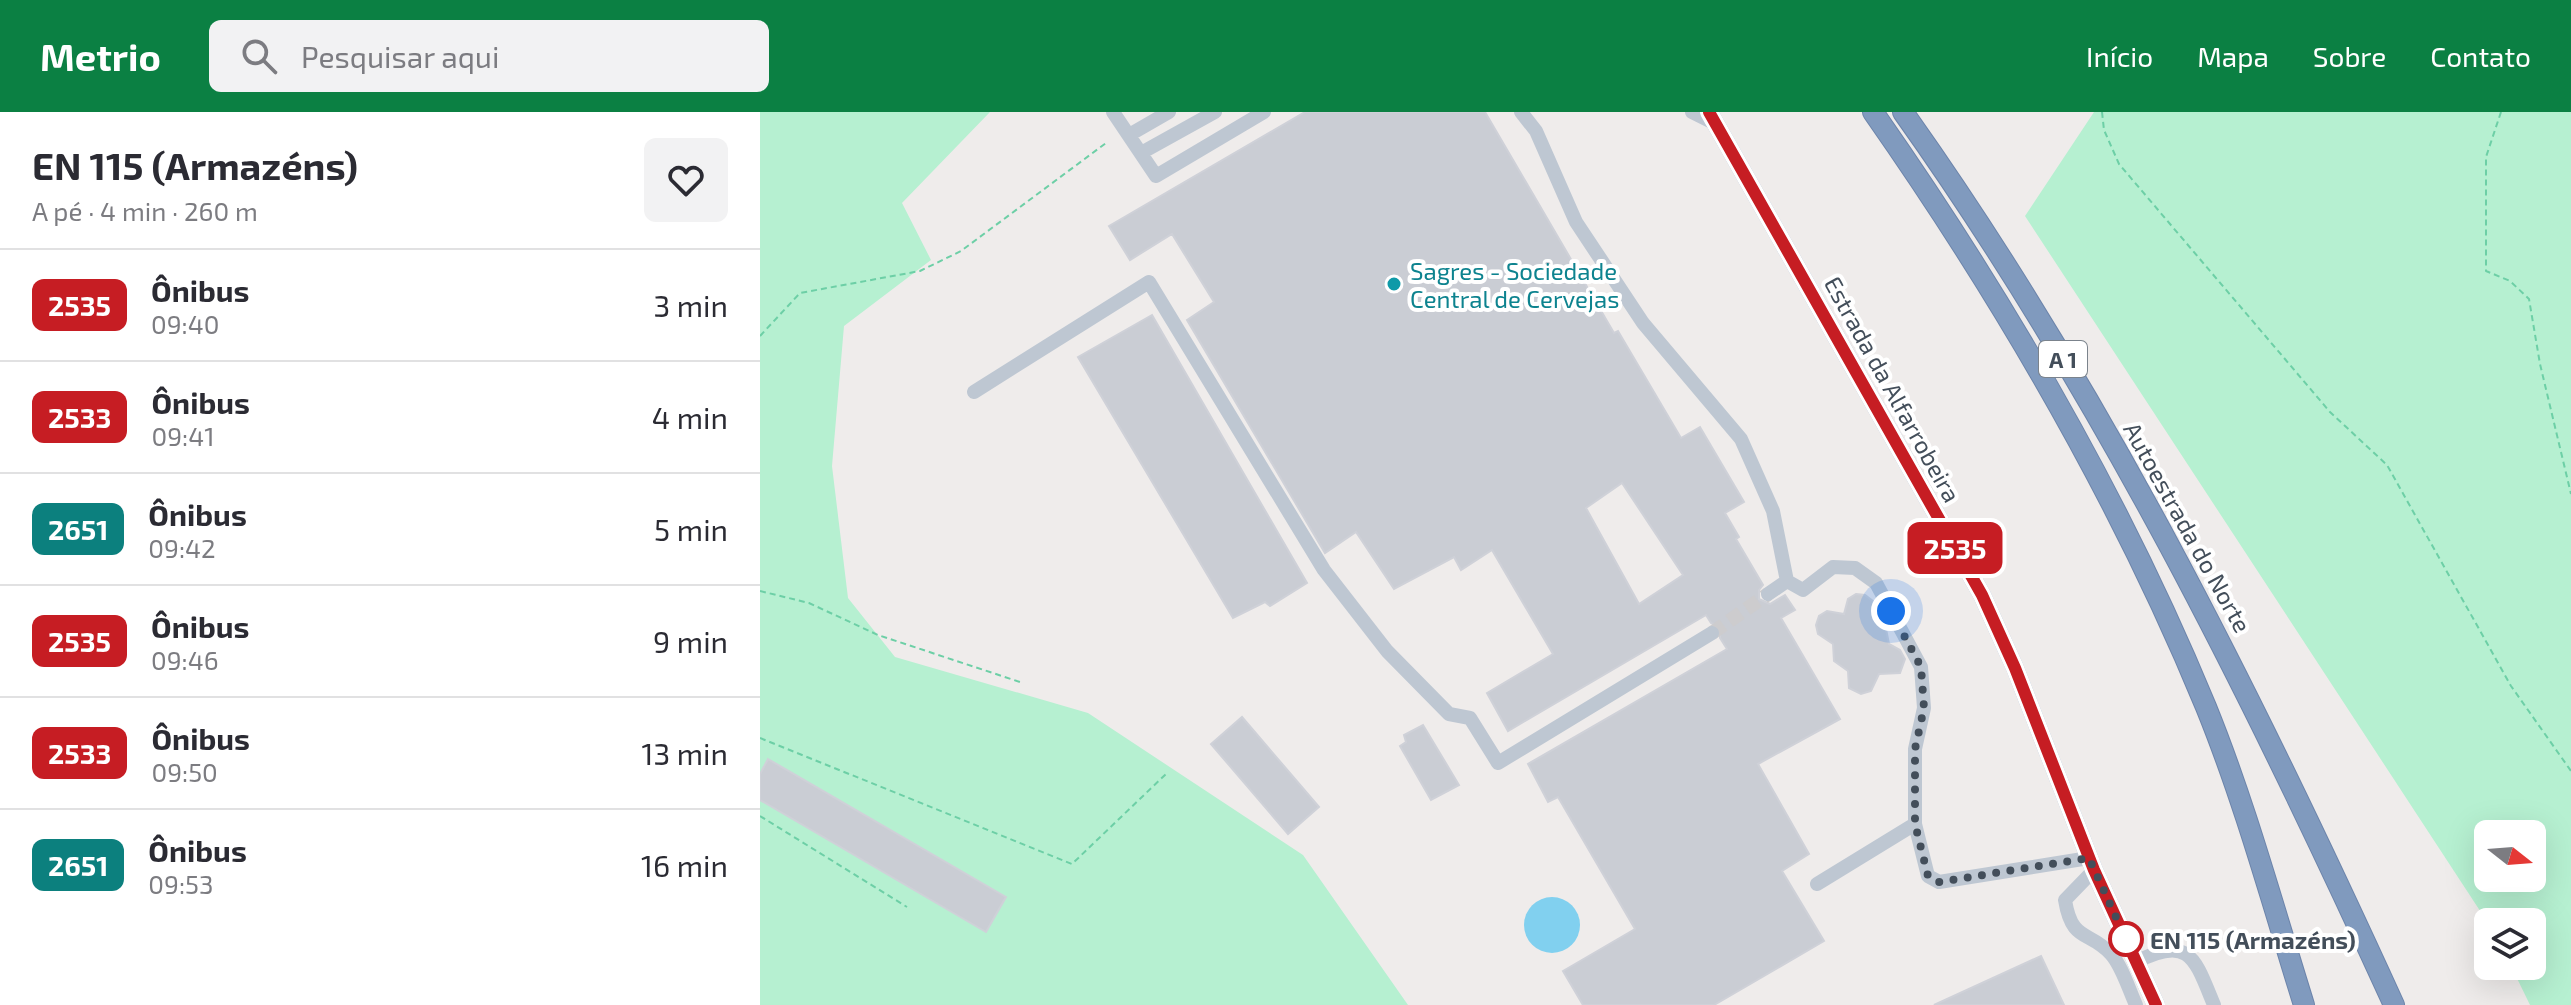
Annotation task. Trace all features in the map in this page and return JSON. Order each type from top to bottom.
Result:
[{"type":"highway","name":"A 1","points":[[1873,112],[1961,237],[2074,429],[2206,708],[2304,1005]]},
{"type":"highway","name":"Autoestrada do Norte","points":[[1903,112],[1982,223],[2098,417],[2251,698],[2390,1000],[2401,1005]]},
{"type":"highway","points":[[2390,1000],[2408,1005]]},
{"type":"main road","name":"Estrada da Alfarrobeira","points":[[1712,118],[1982,595],[2015,668],[2092,864],[2156,1005]]},
{"type":"lane","points":[[1129,135],[1169,112]]},
{"type":"lane","points":[[1141,153],[1215,112]]},
{"type":"lane","points":[[1115,113],[1156,176],[1264,112]]},
{"type":"lane","points":[[1521,112],[1536,131],[1576,222],[1643,323],[1741,439],[1773,511],[1787,581],[1803,590],[1833,567],[1855,568],[1876,583],[1921,667],[1924,708],[1915,749],[1915,824],[1928,876],[1939,882],[2092,864]]},
{"type":"lane","points":[[1692,112],[1712,118]]},
{"type":"lane","points":[[974,392],[1149,282],[1324,570],[1387,651],[1449,714],[1470,718],[1498,763],[1712,633]]},
{"type":"lane","points":[[1768,594],[1787,581]]},
{"type":"lane","points":[[1817,884],[1915,824]]},
{"type":"lane","points":[[2092,864],[2065,900],[2068,919],[2080,934],[2111,954],[2136,1005]]},
{"type":"lane","points":[[2136,962],[2170,948],[2186,952],[2198,968],[2214,1005]]},
{"type":"path","points":[[2102,112],[2104,130],[2119,164],[2330,412],[2387,465],[2511,686],[2571,771]]},
{"type":"path","points":[[2501,112],[2486,157],[2486,271],[2510,281],[2529,299],[2540,364],[2571,494]]},
{"type":"path","points":[[760,336],[800,293],[920,271],[961,251],[1106,143]]},
{"type":"path","points":[[760,591],[809,603],[878,635],[1023,683]]},
{"type":"path","points":[[760,738],[1072,864],[1167,773]]},
{"type":"path","points":[[760,816],[907,907]]},
{"type":"green space","points":[[760,112],[990,112],[902,203],[931,260],[844,326],[832,466],[848,598],[895,657],[1088,713],[1303,855],[1408,1005],[760,1005]]},
{"type":"green space","points":[[2094,112],[2571,112],[2571,1005],[2530,1005],[2518,980],[2546,980],[2546,908],[2478,908],[2025,216]]},
{"type":"water","points":[[1552,897],[1572,905],[1580,925],[1572,945],[1552,953],[1532,945],[1524,925],[1532,905]]},
{"type":"building","points":[[1305,112],[1485,112],[1614,333],[1618,331],[1681,438],[1700,427],[1744,502],[1725,513],[1739,537],[1736,539],[1763,585],[1759,590],[1759,599],[1770,604],[1785,595],[1795,610],[1781,618],[1840,719],[1758,764],[1809,854],[1782,871],[1824,941],[1714,1005],[1583,1005],[1563,971],[1635,929],[1558,797],[1548,802],[1528,764],[1727,649],[1720,638],[1720,627],[1711,623],[1706,615],[1508,731],[1487,693],[1553,654],[1492,550],[1461,570],[1454,557],[1394,589],[1356,532],[1325,553],[1187,320],[1214,302],[1172,234],[1130,260],[1109,226]],"holes":[[[1622,483],[1683,575],[1639,604],[1586,508]]]},
{"type":"building","points":[[1152,315],[1307,583],[1270,606],[1265,602],[1233,618],[1078,357]]},
{"type":"building","points":[[1856,594],[1865,595],[1873,601],[1874,618],[1885,624],[1889,644],[1900,650],[1905,659],[1900,673],[1879,674],[1871,691],[1861,694],[1849,688],[1848,671],[1834,661],[1833,644],[1818,634],[1816,625],[1819,616],[1827,611],[1844,614],[1848,599]]},
{"type":"building","points":[[1242,717],[1319,807],[1288,834],[1211,744]]},
{"type":"building","points":[[1423,725],[1459,785],[1431,800],[1400,746],[1406,742],[1404,735]]},
{"type":"building","points":[[768,759],[1006,897],[986,932],[760,800],[760,774]]},
{"type":"building","points":[[2041,956],[2064,1005],[1934,1005]]},
{"type":"tunnel","points":[[1712,633],[1768,594]]},
{"type":"bus line","name":"2535","points":[[1709,112],[1982,595],[2015,668],[2094,870],[2156,1005]]},
{"type":"place","name":"Sagres - Sociedade Central de Cervejas","points":[[1394,284]]},
{"type":"place","name":"EN 115 (Armazéns)","points":[[2126,939]]},
{"type":"route","points":[[1891,611],[1921,667],[1924,708],[1915,749],[1915,824],[1928,876],[1939,882],[2089,858],[2126,939]]}]
